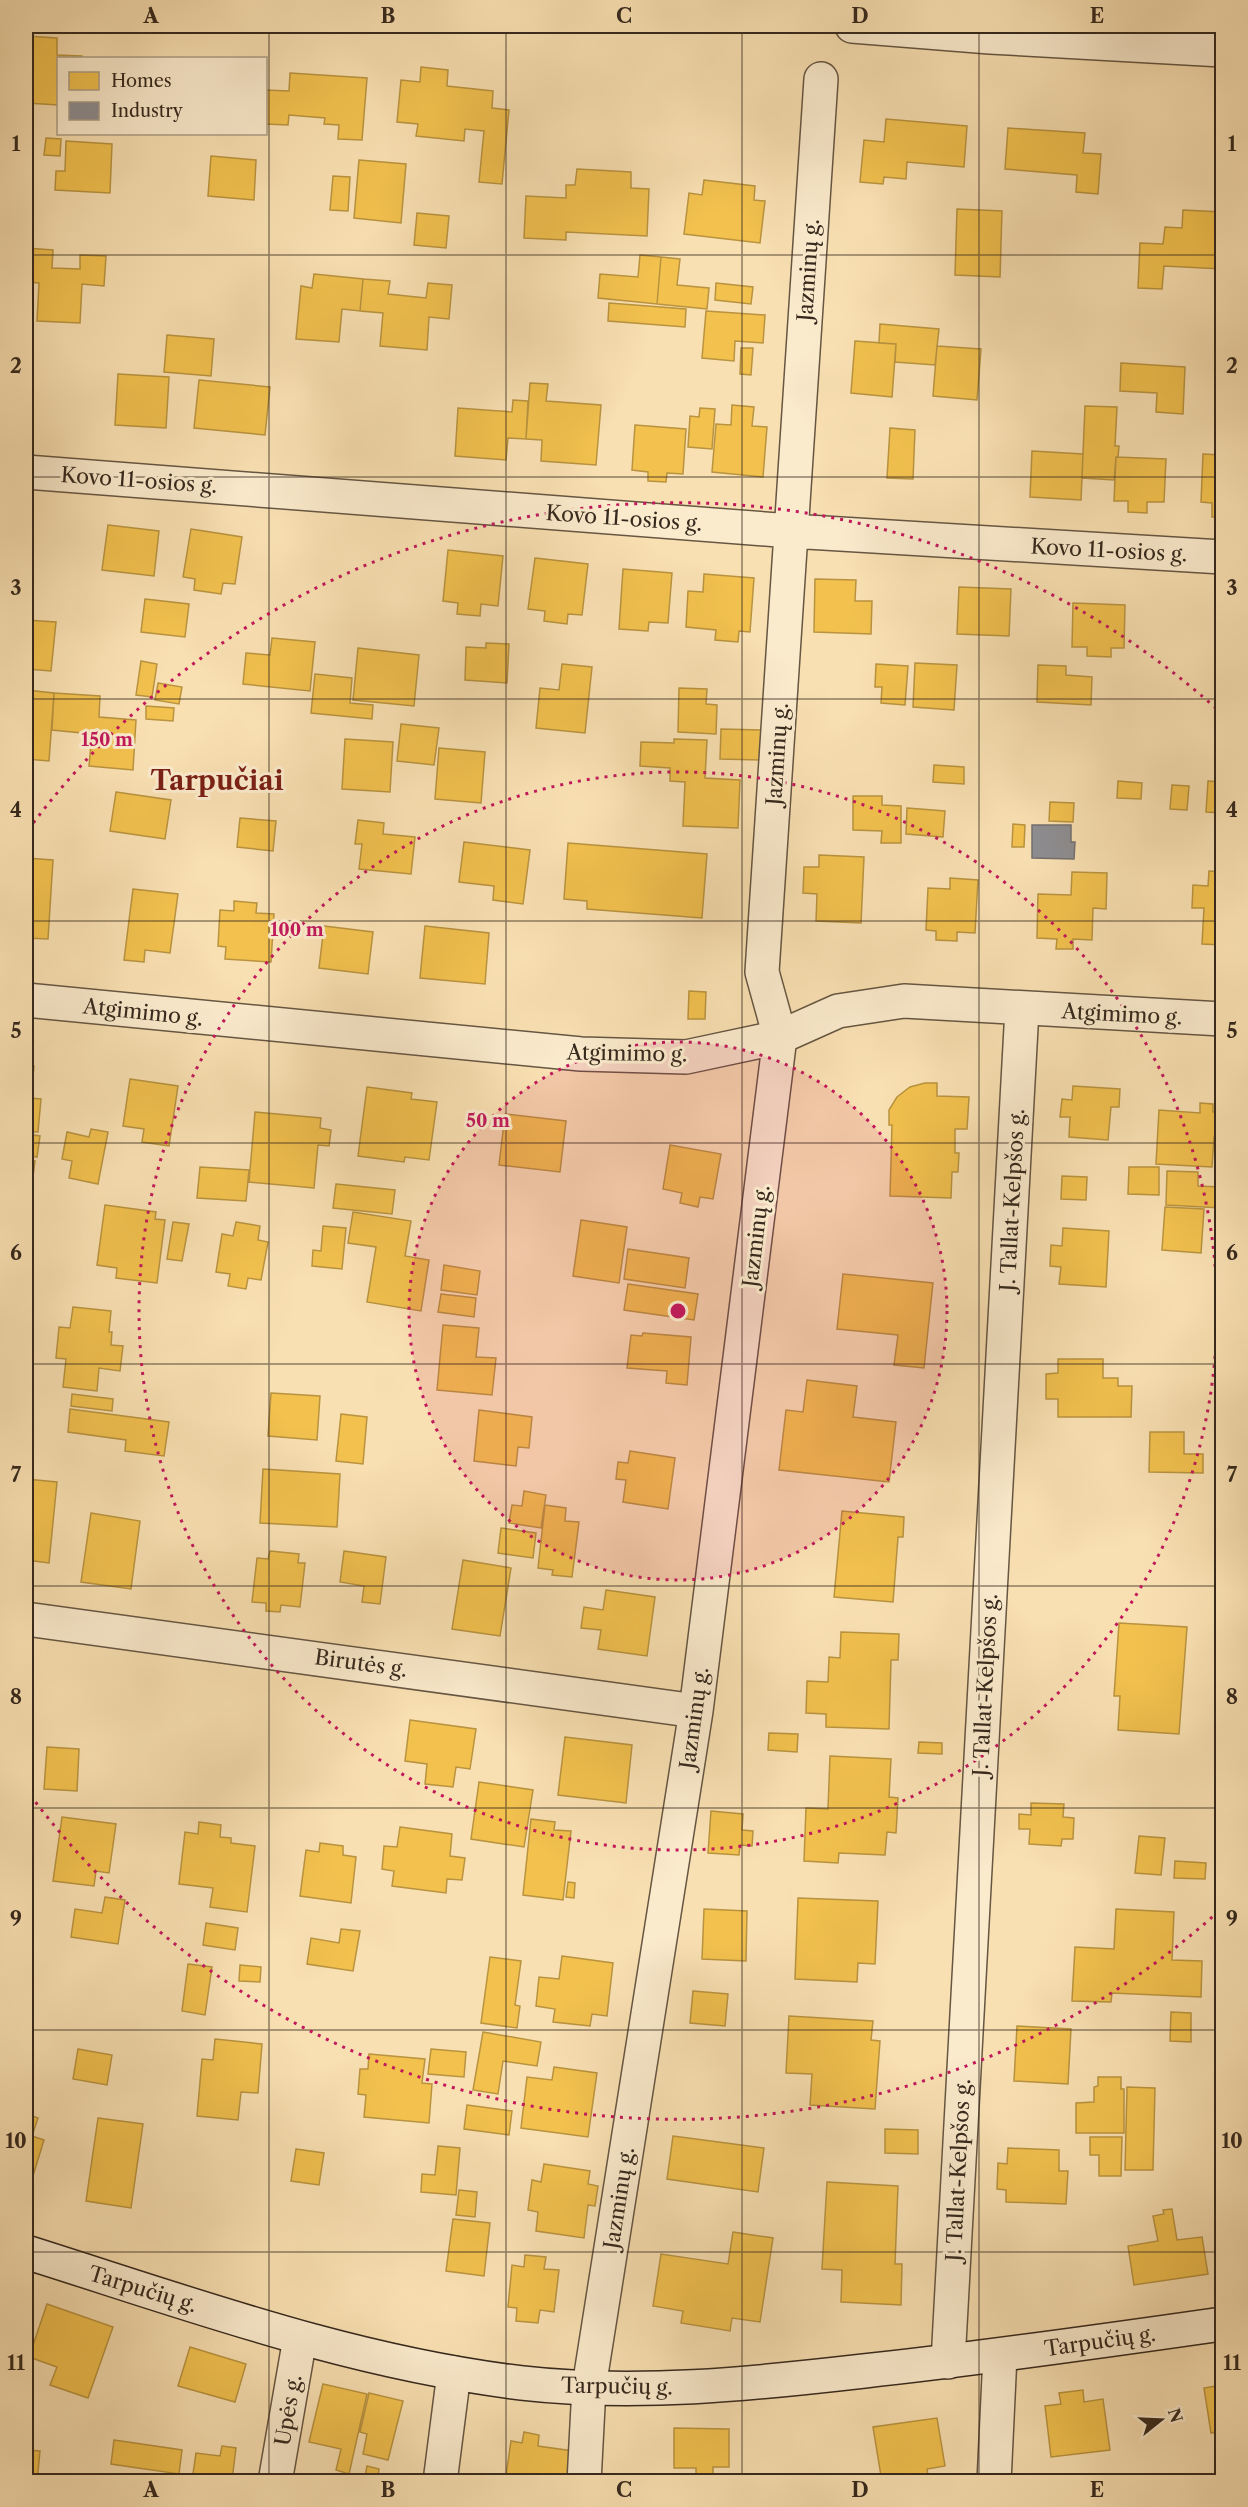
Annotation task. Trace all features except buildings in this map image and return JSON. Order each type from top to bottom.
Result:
[{"type":"street","points":[[852,26],[990,37],[1222,50]]},
{"type":"street","name":"Jazminų g.","points":[[584,2481],[589,2387],[696,1711],[780,1037],[762,972],[821,79]]},
{"type":"street","name":"Kovo 11-osios g.","points":[[26,472],[791,531],[1222,557]]},
{"type":"street","name":"Atgimimo g.","points":[[26,1000],[581,1054],[686,1057],[780,1037],[838,1011],[904,1001],[1222,1018]]},
{"type":"street","name":"J. Tallat-Kelpšos g.","points":[[948,2362],[1022,1009]]},
{"type":"street","name":"Birutės g.","points":[[26,1618],[696,1711]]},
{"type":"street","name":"Tarpučių g.","points":[[26,2252],[300,2338],[454,2373],[524,2383],[589,2387],[671,2388],[766,2382],[948,2362],[1222,2324]]},
{"type":"street","name":"Upės g.","points":[[275,2481],[300,2338]]},
{"type":"street","points":[[994,2481],[1000,2355]]},
{"type":"street","points":[[440,2481],[454,2373]]},
{"type":"district","name":"Tarpučiai","points":[[217,780]]}]
